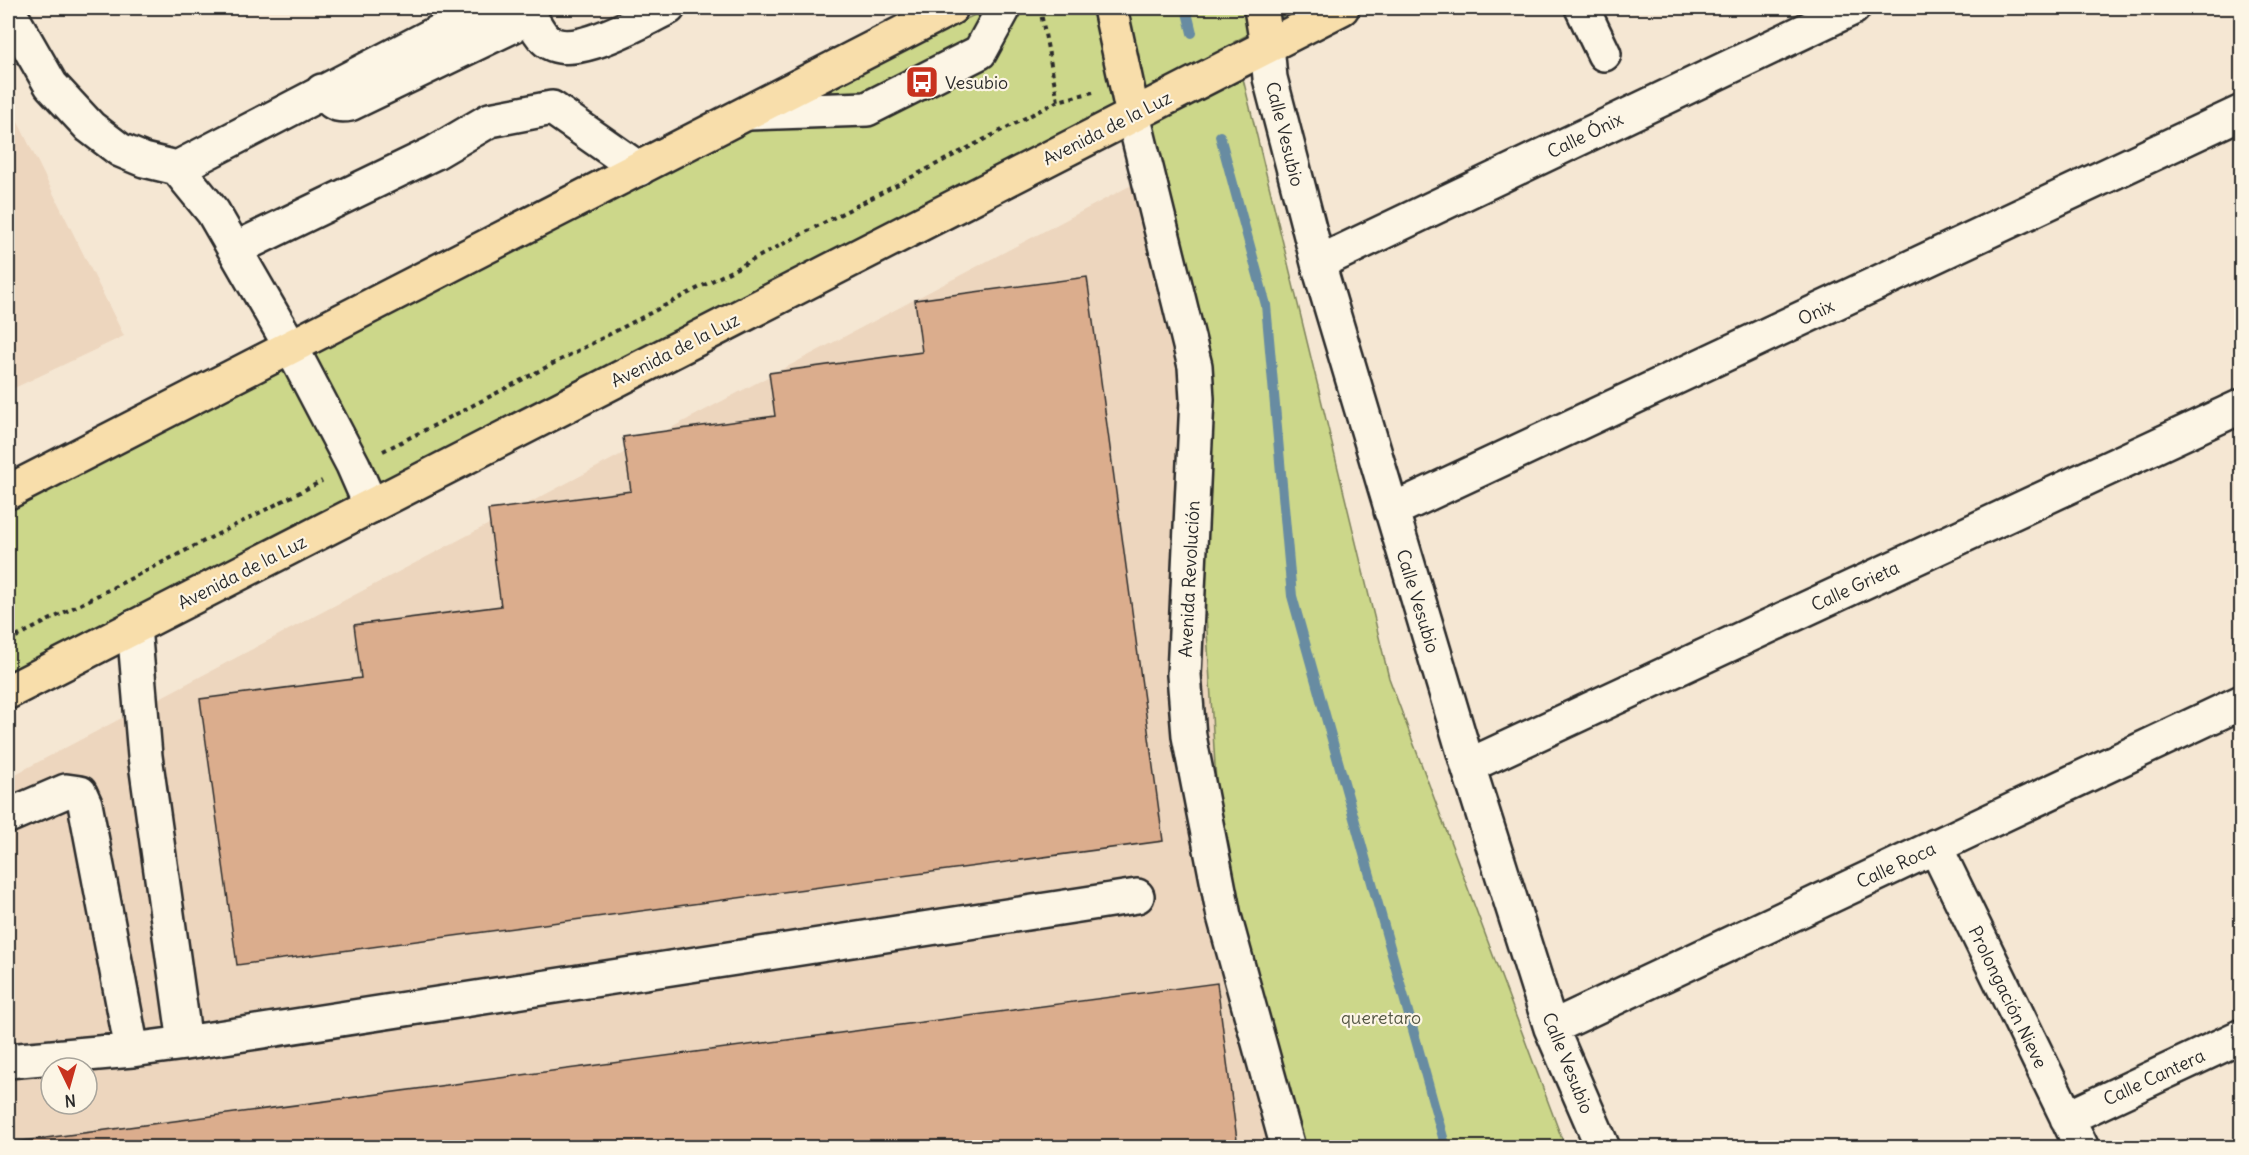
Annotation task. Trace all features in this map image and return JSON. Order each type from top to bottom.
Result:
[{"type":"main road","points":[[8,492],[951,8]]},
{"type":"main road","name":"Avenida Revolución","points":[[1110,8],[1133,115]]},
{"type":"main road","points":[[1261,8],[1267,45]]},
{"type":"main road","name":"Avenida de la Luz","points":[[8,692],[1133,115],[1267,45],[1318,15],[1342,8]]},
{"type":"street","points":[[177,168],[485,8]]},
{"type":"street","points":[[322,92],[331,102],[339,106],[350,104],[528,12],[545,40],[566,48],[589,44],[668,8]]},
{"type":"street","points":[[748,113],[867,109],[980,52],[1004,8]]},
{"type":"street","points":[[1582,8],[1604,54]]},
{"type":"street","name":"Calle Ónix","points":[[1318,264],[1852,8]]},
{"type":"street","points":[[8,10],[51,85],[90,127],[120,150],[144,160],[177,168],[213,212],[291,347],[353,465],[371,506]]},
{"type":"street","name":"Calle Vesubio","points":[[1267,45],[1270,78],[1318,264],[1468,766],[1551,1028],[1603,1148]]},
{"type":"street","points":[[235,249],[434,153],[490,120],[552,108],[639,169]]},
{"type":"street","name":"Onix","points":[[1391,511],[2241,112]]},
{"type":"street","name":"Avenida Revolución","points":[[1133,115],[1195,366],[1197,399],[1184,675],[1189,736],[1224,916],[1288,1148]]},
{"type":"street","name":"Calle Grieta","points":[[1468,766],[2241,406]]},
{"type":"street","points":[[134,627],[145,756],[184,1043]]},
{"type":"street","name":"Calle Roca","points":[[1551,1028],[2241,702]]},
{"type":"street","points":[[8,816],[66,791],[80,793],[85,804],[132,1050]]},
{"type":"street","name":"Prolongación Nieve","points":[[1935,846],[2082,1148]]},
{"type":"street","points":[[8,1061],[184,1043],[1137,896]]},
{"type":"street","name":"Calle Cantera","points":[[2067,1118],[2241,1036]]},
{"type":"path","points":[[1045,8],[1041,11],[1058,101]]},
{"type":"path","points":[[437,424],[1058,101],[1126,82]]},
{"type":"path","points":[[8,641],[276,505]]},
{"type":"shaded area","points":[[8,102],[124,336],[8,391]]},
{"type":"shaded area","points":[[1177,161],[1429,1147],[8,1148],[8,778]]},
{"type":"green space","name":"queretaro","points":[[989,8],[1298,8],[1234,42],[1389,678],[1565,1147],[1286,1147],[1224,916],[1190,346],[1130,98],[615,374],[8,688],[8,507],[382,320],[796,101]]},
{"type":"building","points":[[1087,277],[1163,841],[237,965],[200,699],[361,678],[354,625],[501,606],[488,510],[631,491],[623,437],[775,416],[769,373],[922,352],[915,300]]},
{"type":"building","points":[[1217,983],[1238,1148],[8,1148],[8,1143]]},
{"type":"waterway","points":[[1186,8],[1192,33]]},
{"type":"waterway","points":[[1220,136],[1266,305],[1292,596],[1446,1148]]},
{"type":"place","name":"Vesubio","points":[[922,82]]}]
